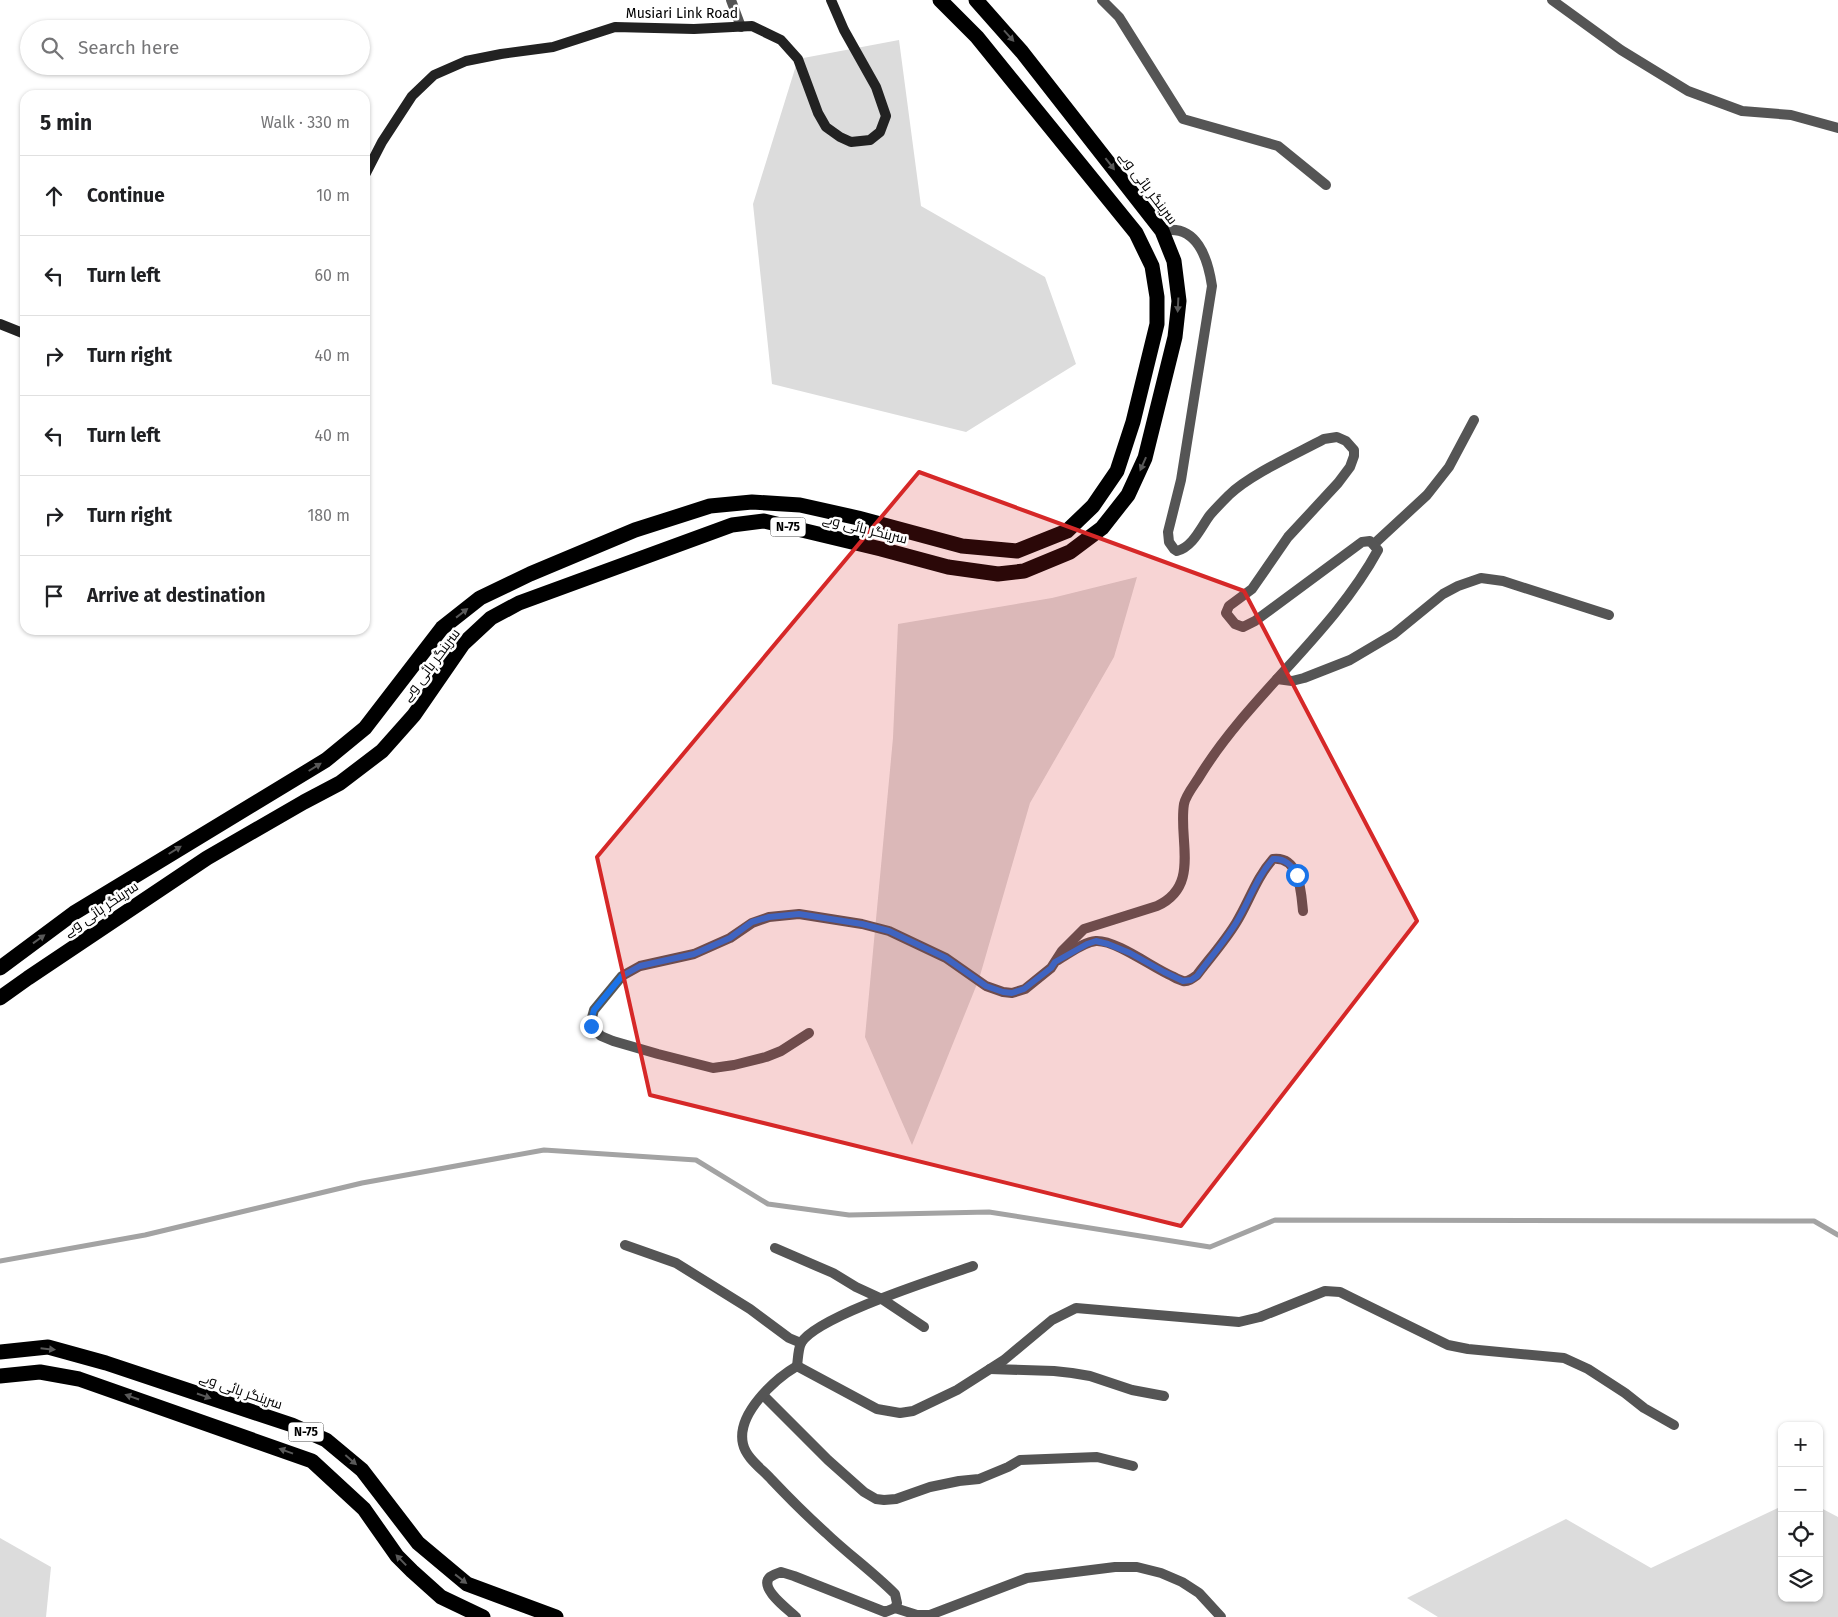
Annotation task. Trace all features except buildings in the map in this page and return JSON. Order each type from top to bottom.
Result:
[{"type":"highway","name":"سرینگر ہائی وے","points":[[0,968],[74,914],[326,760],[365,728],[442,628],[480,598],[530,574],[635,530],[710,506],[752,502],[800,505],[858,518],[962,546],[1017,551],[1067,531],[1093,506],[1117,470],[1133,422],[1157,324],[1157,298],[1152,266],[1136,233],[977,37],[940,0]]},
{"type":"highway","name":"سرینگر ہائی وے","points":[[0,998],[206,858],[340,783],[382,751],[414,715],[463,644],[491,618],[519,604],[732,525],[764,521],[948,567],[998,574],[1024,571],[1070,552],[1102,528],[1128,495],[1146,458],[1175,337],[1179,301],[1174,261],[1162,231],[1022,52],[976,0]]},
{"type":"highway","name":"سرینگر ہائی وے","points":[[0,1352],[48,1347],[106,1363],[292,1426],[326,1440],[362,1470],[418,1543],[467,1584],[556,1617]]},
{"type":"highway","name":"N-75","points":[[0,1376],[40,1372],[79,1378],[312,1460],[364,1509],[397,1556],[441,1598],[484,1617]]},
{"type":"main road","name":"Musiari Link Road","points":[[370,165],[382,142],[412,96],[434,75],[466,61],[554,47],[615,27],[694,29],[752,26],[781,40],[798,59],[818,113],[826,127],[851,142],[870,140],[880,132],[886,116],[876,87],[844,30],[830,0]]},
{"type":"main road","points":[[0,324],[20,332]]},
{"type":"street","points":[[731,0],[741,27]]},
{"type":"street","points":[[1102,0],[1119,17],[1183,119],[1278,146],[1326,185]]},
{"type":"street","points":[[1552,0],[1621,50],[1688,91],[1742,111],[1791,115],[1838,128]]},
{"type":"street","points":[[809,1033],[781,1051],[766,1057],[713,1068],[612,1041],[601,1036],[591,1026],[591,1021],[594,1010],[622,976],[640,966],[694,954],[730,938],[752,922],[769,917],[799,914],[862,924],[889,931],[946,958],[986,986],[1012,993],[1024,989],[1051,968],[1062,952],[1084,929],[1107,920],[1157,906],[1167,901],[1177,891],[1186,863],[1183,825],[1185,801],[1211,758],[1346,598],[1378,550],[1370,541],[1362,542],[1255,621],[1244,627],[1235,624],[1226,613],[1230,606],[1252,589],[1288,537],[1338,483],[1350,467],[1354,450],[1346,441],[1337,436],[1324,439],[1252,478],[1230,494],[1210,514],[1190,543],[1183,549],[1177,551],[1169,542],[1168,532],[1181,480],[1212,286],[1210,270],[1203,254],[1190,236],[1173,228],[1162,231]]},
{"type":"street","points":[[1374,544],[1427,494],[1449,467],[1474,420]]},
{"type":"street","points":[[1277,679],[1292,681],[1304,678],[1350,660],[1394,634],[1443,594],[1458,586],[1481,578],[1503,581],[1609,615]]},
{"type":"street","points":[[1055,962],[1096,941],[1130,953],[1183,981],[1191,980],[1197,976],[1236,923],[1266,866],[1273,859],[1279,858],[1292,866],[1300,883],[1303,911]]},
{"type":"street","points":[[626,1245],[676,1263],[750,1309],[789,1338],[802,1343]]},
{"type":"street","points":[[776,1248],[833,1272],[856,1287],[882,1299],[924,1327]]},
{"type":"street","points":[[797,1366],[798,1354],[802,1343],[810,1334],[837,1318],[882,1299],[973,1266]]},
{"type":"street","points":[[797,1366],[865,1404],[883,1411],[900,1413],[913,1411],[957,1390],[1015,1352],[1052,1320],[1076,1308],[1239,1322],[1260,1317],[1325,1290],[1340,1292],[1448,1345],[1564,1358],[1588,1369],[1644,1408],[1674,1425]]},
{"type":"street","points":[[797,1366],[787,1372],[762,1395],[751,1412],[742,1433],[743,1444],[749,1456],[798,1506],[895,1594],[897,1603],[895,1608]]},
{"type":"street","points":[[990,1369],[1072,1373],[1090,1376],[1132,1390],[1164,1396]]},
{"type":"street","points":[[762,1395],[828,1460],[864,1492],[876,1499],[896,1499],[930,1487],[979,1479],[1020,1460],[1077,1456],[1097,1457],[1133,1466]]},
{"type":"street","points":[[796,1617],[768,1589],[770,1577],[781,1572],[885,1612],[895,1608],[917,1615],[930,1615],[1027,1578],[1116,1567],[1138,1567],[1161,1573],[1182,1582],[1199,1593],[1221,1617]]},
{"type":"highlighted area","points":[[919,472],[1244,591],[1417,921],[1181,1226],[650,1095],[597,857]]},
{"type":"shaded area","points":[[899,40],[921,206],[1045,277],[1076,364],[966,432],[772,384],[753,204],[798,59]]},
{"type":"shaded area","points":[[1137,577],[1114,657],[1030,803],[979,979],[912,1145],[865,1037],[893,738],[898,624],[1052,598]]},
{"type":"shaded area","points":[[1778,1508],[1778,1602],[1823,1602],[1823,1509],[1838,1517],[1838,1617],[1438,1617],[1407,1598],[1566,1519],[1651,1568]]},
{"type":"shaded area","points":[[0,1538],[51,1567],[46,1617],[0,1617]]},
{"type":"waterway","points":[[0,1261],[145,1235],[362,1183],[544,1150],[696,1160],[768,1204],[849,1215],[989,1212],[1210,1247],[1275,1220],[1814,1221],[1838,1235]]},
{"type":"route","points":[[591,1026],[594,1010],[608,991],[622,976],[640,966],[694,954],[730,938],[752,922],[769,917],[799,914],[862,924],[889,931],[946,958],[979,979],[986,986],[1003,992],[1012,993],[1024,989],[1051,968],[1055,962],[1096,941],[1130,953],[1183,981],[1191,980],[1197,976],[1236,923],[1266,866],[1273,859],[1279,858],[1292,866],[1297,875]]}]
